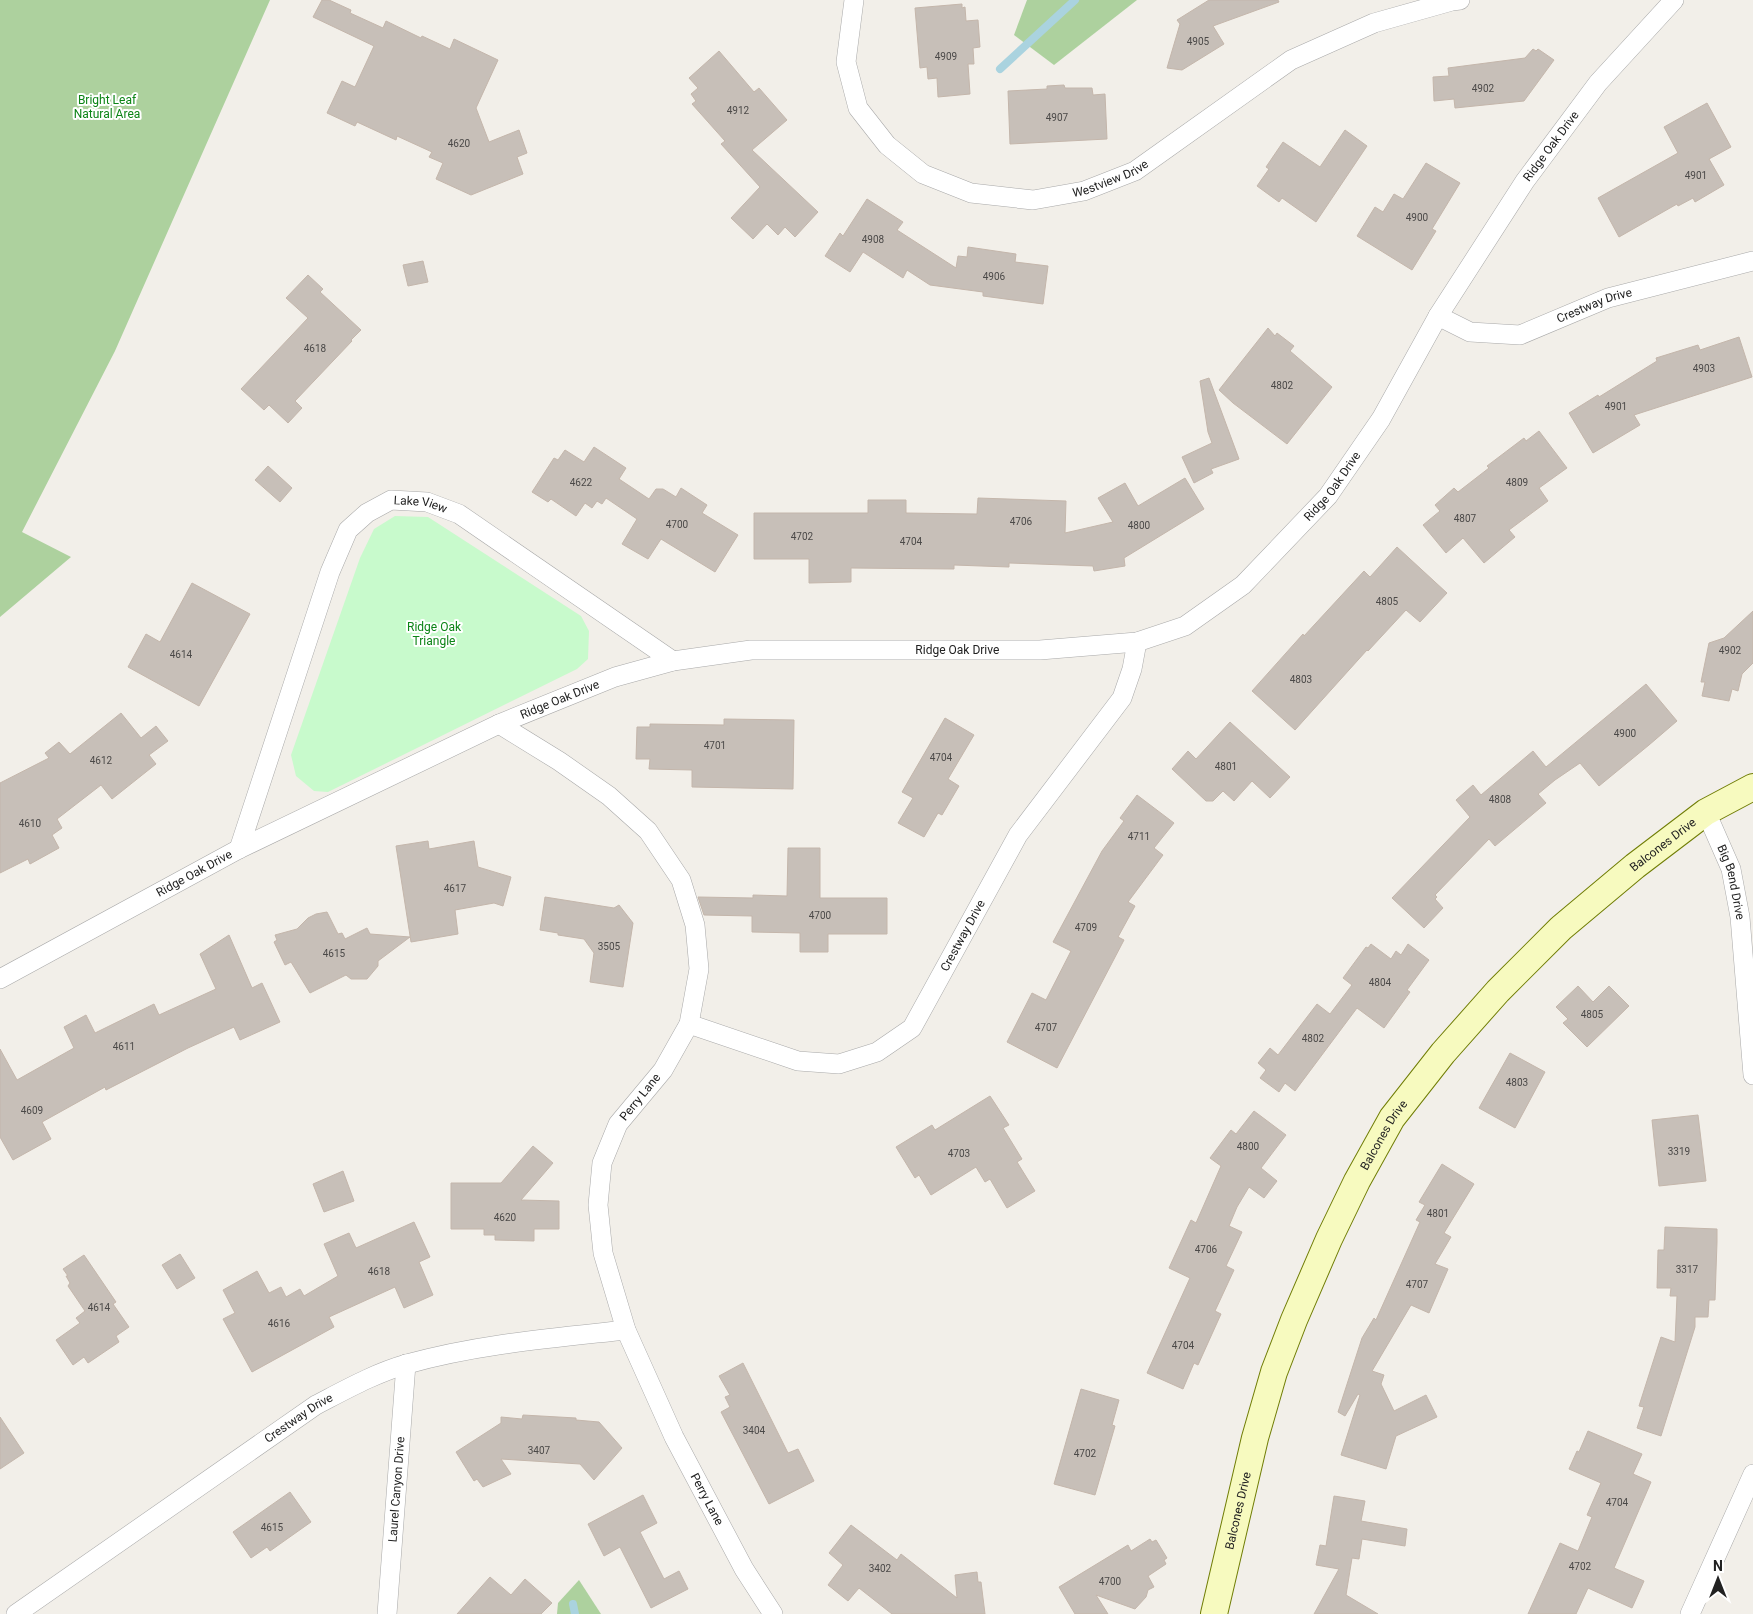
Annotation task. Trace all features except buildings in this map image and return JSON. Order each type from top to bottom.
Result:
[{"type":"street","name":"Westview Drive","points":[[854,0],[846,62],[858,108],[887,145],[923,174],[970,193],[1033,200],[1084,191],[1135,171],[1291,60],[1374,23],[1455,0]]},
{"type":"street","name":"Ridge Oak Drive","points":[[0,979],[239,849],[499,724],[615,677],[673,661],[751,650],[1040,650],[1137,642],[1185,626],[1243,585],[1328,496],[1381,419],[1438,316],[1525,181],[1598,83],[1674,0]]},
{"type":"street","name":"Crestway Drive","points":[[1438,316],[1470,332],[1520,335],[1608,298],[1753,261]]},
{"type":"street","name":"Lake View","points":[[239,849],[330,572],[348,530],[367,513],[391,500],[426,502],[459,514],[673,661]]},
{"type":"street","name":"Crestway Drive","points":[[689,1024],[798,1061],[839,1064],[877,1052],[912,1028],[1018,835],[1122,698],[1132,669],[1137,642]]},
{"type":"street","name":"Perry Lane","points":[[499,724],[560,762],[609,796],[648,831],[681,880],[695,925],[699,970],[689,1024],[663,1070],[618,1124],[602,1163],[598,1205],[603,1253],[626,1330],[674,1437],[744,1569],[773,1614]]},
{"type":"street","name":"Balcones Drive","points":[[1214,1614],[1220,1595],[1255,1438],[1277,1364],[1329,1239],[1357,1181],[1392,1118],[1443,1053],[1498,991],[1561,928],[1635,866],[1706,812],[1753,787]]},
{"type":"street","name":"Big Bend Drive","points":[[1706,812],[1731,869],[1740,917],[1753,1075]]},
{"type":"street","name":"Crestway Drive","points":[[16,1614],[316,1405],[358,1383],[406,1364],[469,1350],[626,1330]]},
{"type":"street","name":"Laurel Canyon Drive","points":[[387,1614],[406,1364]]},
{"type":"street","points":[[1690,1614],[1753,1474]]},
{"type":"green space","name":"Bright Leaf Natural Area","points":[[0,0],[270,0],[115,351],[22,532],[71,557],[0,617]]},
{"type":"green space","points":[[1027,0],[1137,0],[1054,65],[1014,35]]},
{"type":"green space","name":"Ridge Oak Triangle","points":[[395,516],[428,517],[581,616],[589,631],[588,659],[577,669],[328,792],[314,791],[296,776],[291,755],[360,558],[374,529]]},
{"type":"green space","points":[[579,1580],[601,1614],[557,1614],[558,1603]]},
{"type":"waterway","points":[[1000,69],[1075,0]]},
{"type":"waterway","points":[[573,1604],[575,1614]]}]
